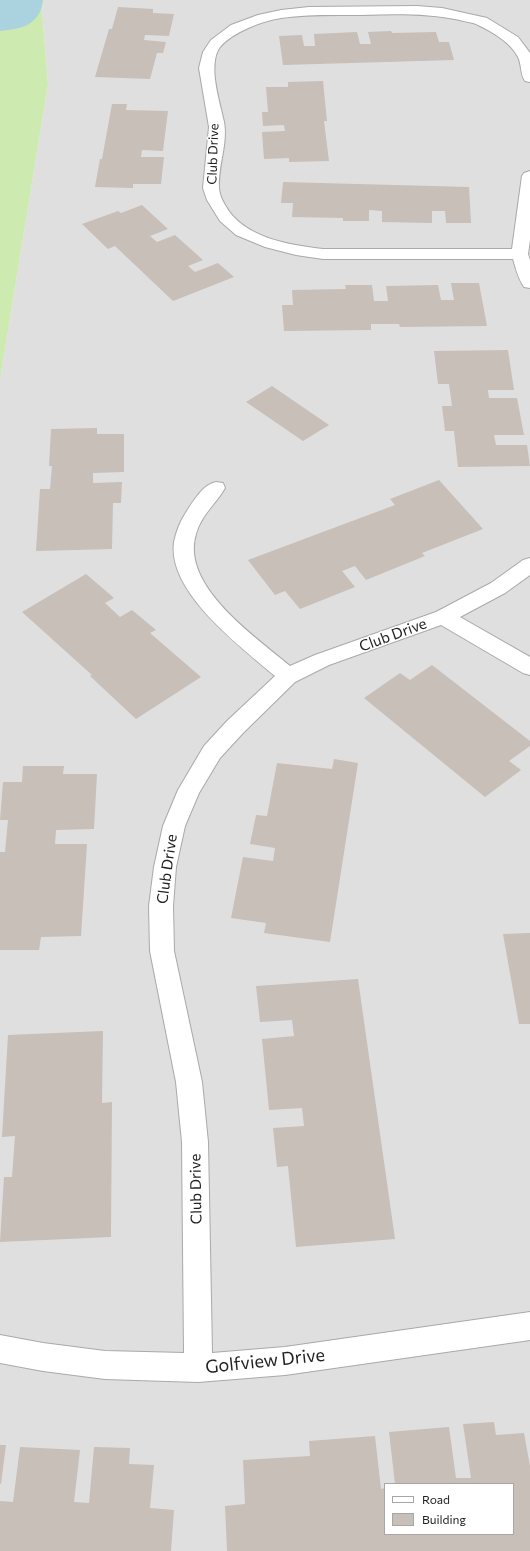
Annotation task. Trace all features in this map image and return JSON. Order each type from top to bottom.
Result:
[{"type":"street","name":"Club Drive","points":[[520,254],[322,254],[303,252],[276,246],[240,232],[220,211],[213,198],[211,188],[217,127],[206,68],[210,52],[216,43],[236,28],[263,18],[281,14],[309,11],[417,10],[442,12],[482,21],[499,31],[513,40],[526,58],[530,78]]},
{"type":"street","points":[[530,176],[520,254],[526,276],[530,283]]},
{"type":"street","points":[[216,488],[203,502],[190,522],[184,543],[184,557],[194,581],[211,608],[288,676]]},
{"type":"street","name":"Club Drive","points":[[198,1368],[195,1142],[190,1082],[162,951],[161,906],[165,867],[174,826],[189,790],[212,752],[235,727],[288,676],[322,660],[443,617],[498,588],[530,564]]},
{"type":"street","points":[[443,617],[530,667]]},
{"type":"street","name":"Golfview Drive","points":[[0,1349],[43,1357],[105,1365],[198,1368],[285,1361],[530,1326]]},
{"type":"shaded area","points":[[43,0],[530,0],[530,1551],[0,1551],[0,380],[48,84],[42,11]]},
{"type":"green space","points":[[0,0],[43,0],[42,11],[48,84],[0,380]]},
{"type":"water","points":[[0,0],[43,0],[38,15],[29,24],[16,29],[0,31]]},
{"type":"building","points":[[118,7],[153,9],[153,13],[174,14],[169,36],[145,35],[144,40],[166,42],[163,53],[157,53],[150,79],[95,77],[109,29],[112,29]]},
{"type":"building","points":[[391,31],[392,33],[436,32],[439,42],[449,42],[454,60],[283,65],[279,36],[302,35],[304,46],[315,46],[314,34],[357,32],[360,44],[371,44],[368,32]]},
{"type":"building","points":[[323,81],[327,121],[324,121],[329,161],[289,162],[289,158],[264,159],[262,132],[285,131],[284,125],[263,126],[262,112],[268,112],[266,87],[288,87],[288,82]]},
{"type":"building","points":[[112,104],[127,104],[126,110],[168,111],[163,151],[142,150],[141,157],[164,157],[161,184],[133,184],[133,188],[95,187],[100,159],[102,159]]},
{"type":"building","points":[[283,182],[469,187],[471,223],[446,223],[445,211],[432,211],[432,223],[382,222],[382,211],[369,210],[369,221],[343,221],[343,218],[292,217],[293,203],[281,203]]},
{"type":"building","points":[[142,205],[168,229],[150,236],[157,242],[175,235],[203,260],[188,266],[195,272],[218,263],[234,277],[173,301],[115,246],[108,249],[82,224],[118,211],[121,213]]},
{"type":"building","points":[[451,283],[479,283],[487,326],[400,327],[399,324],[371,324],[371,330],[284,331],[282,305],[293,305],[292,290],[346,289],[345,285],[372,285],[374,301],[388,301],[386,286],[438,285],[441,300],[454,300]]},
{"type":"building","points":[[508,350],[514,390],[488,390],[489,398],[517,398],[524,435],[494,435],[496,445],[527,445],[530,466],[458,467],[454,431],[445,431],[442,406],[452,406],[449,384],[438,384],[434,351]]},
{"type":"building","points":[[272,386],[329,425],[303,441],[246,402]]},
{"type":"building","points":[[97,428],[97,434],[124,434],[124,472],[93,473],[93,483],[122,482],[121,503],[113,503],[112,549],[36,551],[40,489],[50,489],[52,466],[49,466],[51,429]]},
{"type":"building","points":[[439,480],[483,529],[422,553],[425,556],[366,580],[355,566],[342,571],[355,587],[300,609],[285,591],[275,595],[248,560],[395,505],[390,499]]},
{"type":"building","points":[[86,574],[114,598],[105,603],[120,617],[132,610],[156,630],[150,633],[201,677],[136,719],[90,676],[92,675],[22,612]]},
{"type":"building","points":[[432,665],[530,741],[530,746],[509,761],[521,770],[485,797],[364,698],[400,673],[410,680]]},
{"type":"building","points":[[334,759],[358,763],[330,942],[264,933],[266,923],[231,918],[243,857],[273,861],[275,848],[250,844],[256,815],[267,816],[277,763],[332,769]]},
{"type":"building","points":[[23,766],[64,766],[63,774],[97,774],[94,829],[56,830],[55,844],[87,844],[81,936],[41,937],[39,950],[0,950],[0,852],[5,852],[8,820],[0,820],[3,782],[22,782]]},
{"type":"building","points":[[530,933],[530,1024],[519,1024],[503,934]]},
{"type":"building","points":[[358,979],[395,1239],[296,1247],[288,1166],[277,1167],[273,1128],[304,1126],[302,1108],[269,1110],[262,1039],[294,1036],[292,1020],[260,1022],[256,986]]},
{"type":"building","points":[[103,1031],[102,1103],[112,1102],[111,1237],[0,1242],[4,1177],[12,1177],[15,1136],[2,1137],[8,1035]]},
{"type":"building","points":[[494,1422],[496,1435],[524,1433],[530,1466],[530,1551],[227,1551],[225,1506],[245,1504],[243,1460],[310,1456],[309,1441],[375,1436],[381,1489],[384,1488],[384,1535],[514,1535],[514,1483],[395,1483],[389,1432],[449,1427],[456,1478],[471,1478],[463,1424]]},
{"type":"building","points":[[0,1445],[6,1445],[1,1484],[0,1484]]},
{"type":"building","points":[[20,1447],[80,1450],[74,1502],[89,1503],[94,1447],[130,1448],[129,1464],[154,1465],[150,1508],[174,1510],[171,1551],[0,1551],[0,1501],[13,1502]]}]
